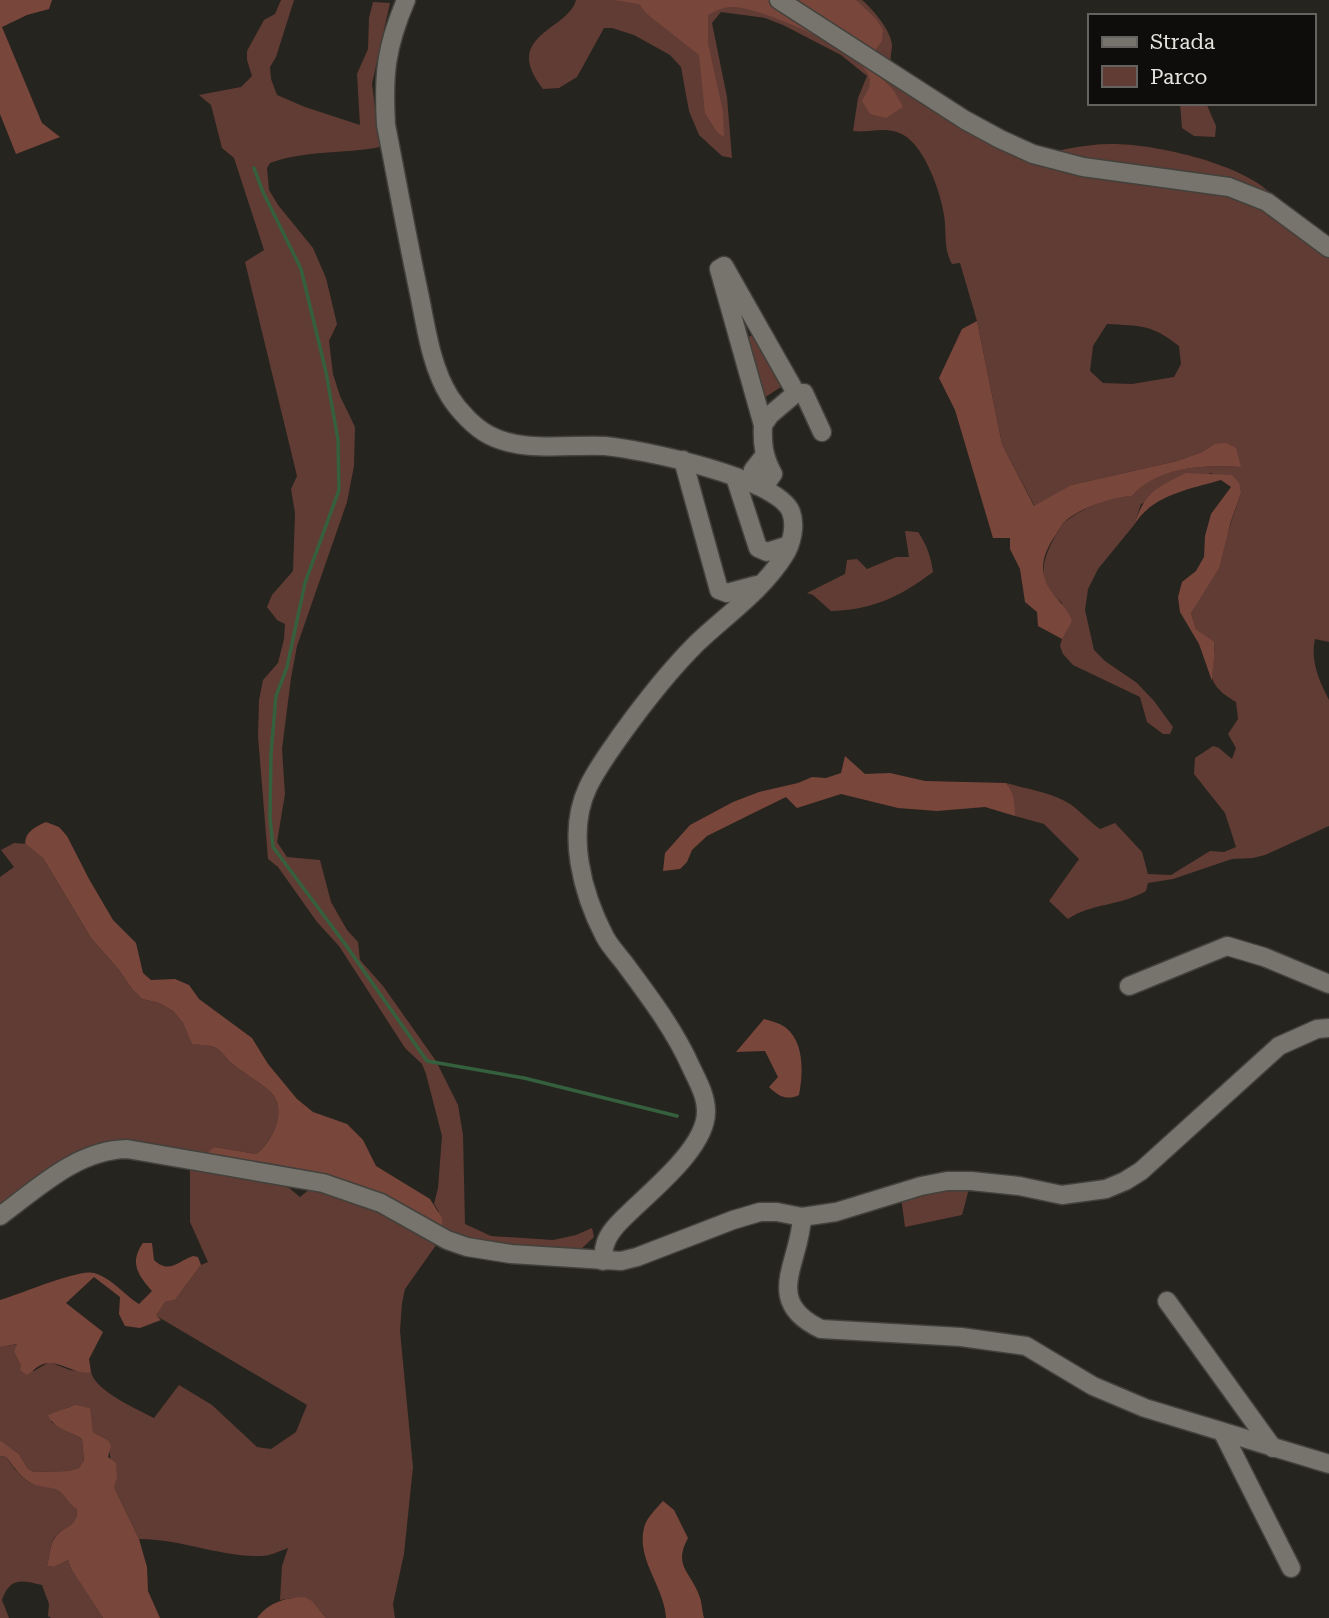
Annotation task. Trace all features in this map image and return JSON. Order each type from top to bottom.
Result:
[{"type":"street","points":[[406,0],[392,31],[386,59],[386,125],[433,357],[450,398],[480,429],[504,441],[627,449],[683,460],[735,477],[782,497],[790,506],[793,519],[786,554],[761,584],[694,646],[646,700],[588,786],[579,811],[577,842],[584,882],[594,912],[607,940],[669,1025],[703,1094],[706,1111],[704,1126],[689,1152],[615,1227],[604,1245],[603,1261]]},
{"type":"street","points":[[779,0],[965,121],[1033,154],[1083,167],[1229,187],[1267,202],[1329,248]]},
{"type":"street","points":[[763,488],[773,474],[764,456],[763,425],[719,269],[724,266],[796,393]]},
{"type":"street","points":[[763,425],[796,393],[804,393],[822,432]]},
{"type":"street","points":[[683,460],[719,590],[727,593],[761,584]]},
{"type":"street","points":[[735,477],[758,548],[766,552],[789,545]]},
{"type":"street","points":[[1129,986],[1227,946],[1264,957],[1329,984]]},
{"type":"street","points":[[0,1216],[78,1161],[106,1151],[127,1149],[323,1183],[381,1203],[447,1240],[467,1247],[511,1254],[621,1261],[746,1216],[769,1211],[802,1217],[836,1212],[921,1186],[947,1181],[1019,1186],[1062,1195],[1106,1189],[1141,1171],[1279,1046],[1317,1029],[1329,1028]]},
{"type":"street","points":[[802,1217],[802,1228],[788,1283],[788,1296],[794,1310],[821,1329],[961,1337],[1026,1346],[1093,1387],[1145,1408],[1329,1464]]},
{"type":"street","points":[[1167,1301],[1273,1448]]},
{"type":"street","points":[[1223,1433],[1291,1568]]},
{"type":"green space","points":[[281,0],[294,0],[276,57],[270,67],[277,95],[360,125],[357,74],[368,49],[369,18],[373,2],[390,3],[372,84],[380,147],[297,156],[270,163],[267,168],[269,190],[313,248],[326,278],[337,324],[329,341],[333,374],[355,427],[354,466],[347,502],[297,646],[282,749],[285,794],[277,842],[287,857],[320,860],[331,902],[347,930],[358,942],[360,960],[383,986],[436,1061],[458,1105],[463,1135],[465,1224],[491,1236],[553,1240],[592,1228],[594,1237],[579,1251],[484,1244],[443,1231],[434,1204],[438,1188],[442,1136],[422,1064],[405,1048],[339,946],[317,922],[278,867],[268,859],[258,736],[259,700],[263,680],[278,663],[284,639],[285,624],[277,620],[267,607],[272,595],[293,571],[295,513],[291,489],[297,476],[245,262],[264,250],[234,158],[222,148],[211,105],[199,95],[241,87],[252,76],[247,51],[264,20],[275,14]]},
{"type":"green space","points":[[576,0],[862,0],[877,15],[889,35],[894,86],[966,132],[1022,160],[1055,151],[1100,144],[1152,148],[1200,158],[1245,176],[1263,187],[1278,202],[1287,229],[1329,256],[1329,642],[1315,639],[1314,655],[1319,678],[1329,700],[1329,826],[1265,855],[1232,859],[1173,879],[1148,883],[1146,891],[1136,896],[1086,910],[1068,919],[1049,901],[1079,859],[1044,824],[1015,816],[1014,798],[1006,783],[1063,800],[1100,829],[1115,823],[1142,852],[1148,874],[1171,875],[1210,851],[1224,852],[1236,847],[1225,813],[1194,774],[1195,758],[1213,746],[1232,759],[1236,748],[1228,734],[1238,719],[1236,702],[1221,691],[1212,678],[1214,643],[1196,629],[1191,613],[1225,540],[1241,493],[1211,473],[1141,504],[1134,525],[1098,569],[1088,589],[1085,610],[1094,650],[1137,683],[1154,701],[1173,727],[1170,734],[1163,734],[1147,722],[1140,697],[1073,665],[1063,654],[1060,646],[1063,635],[1062,603],[1048,587],[1044,562],[1060,528],[1081,511],[1106,501],[1132,496],[1143,486],[1168,473],[1197,467],[1241,467],[1214,444],[1202,452],[1177,461],[1071,485],[1035,507],[1002,444],[977,321],[960,263],[952,264],[949,258],[942,205],[929,167],[915,145],[897,132],[853,131],[858,98],[867,76],[841,55],[783,25],[765,18],[721,12],[712,23],[727,97],[732,158],[722,156],[699,135],[689,111],[681,67],[670,55],[634,35],[604,28],[577,77],[559,88],[543,89],[532,71],[529,57],[533,45],[571,10]],"holes":[[[1107,324],[1153,330],[1179,346],[1181,364],[1174,377],[1132,384],[1103,383],[1090,371],[1093,346]]]},
{"type":"green space","points":[[1180,105],[1207,105],[1216,126],[1215,137],[1194,136],[1182,128]]},
{"type":"green space","points":[[755,334],[781,387],[764,398],[746,338]]},
{"type":"green space","points":[[905,531],[918,532],[928,551],[933,572],[909,588],[873,605],[831,611],[807,593],[845,574],[847,560],[857,559],[867,569],[896,557],[909,557]]},
{"type":"green space","points":[[14,843],[29,844],[43,858],[91,938],[142,999],[159,1003],[173,1011],[183,1023],[192,1043],[216,1048],[274,1096],[278,1120],[267,1143],[256,1154],[215,1147],[207,1156],[122,1144],[0,1206],[0,877],[14,867],[1,850]]},
{"type":"green space","points":[[190,1167],[277,1178],[300,1197],[315,1185],[351,1194],[439,1241],[405,1289],[402,1303],[400,1331],[413,1467],[404,1554],[393,1604],[395,1618],[326,1618],[316,1606],[302,1598],[280,1600],[282,1566],[288,1548],[268,1555],[246,1556],[139,1539],[114,1487],[108,1440],[93,1432],[89,1408],[68,1408],[51,1422],[82,1439],[84,1462],[79,1468],[34,1472],[28,1469],[19,1454],[0,1440],[0,1347],[18,1344],[14,1352],[21,1366],[34,1371],[49,1362],[70,1370],[91,1372],[108,1393],[154,1418],[179,1385],[212,1405],[257,1447],[271,1449],[296,1432],[307,1405],[155,1315],[165,1302],[175,1300],[201,1265],[208,1262],[190,1222]]},
{"type":"green space","points":[[970,1185],[962,1215],[905,1227],[901,1197]]},
{"type":"green space","points":[[0,1456],[6,1457],[25,1479],[57,1490],[77,1509],[72,1524],[54,1538],[47,1566],[54,1567],[68,1560],[103,1618],[51,1618],[48,1616],[49,1604],[42,1585],[22,1581],[13,1584],[5,1593],[2,1600],[9,1618],[0,1618]]},
{"type":"shaded area","points":[[0,0],[52,0],[49,9],[27,15],[2,27],[42,123],[60,137],[16,154],[0,114]]},
{"type":"shaded area","points":[[614,0],[856,0],[876,19],[883,30],[882,41],[876,49],[875,71],[894,91],[903,107],[886,118],[870,114],[862,101],[869,86],[869,76],[849,55],[786,22],[746,9],[726,8],[708,15],[708,43],[723,112],[724,137],[717,132],[705,113],[699,55],[647,14],[639,4]]},
{"type":"shaded area","points":[[977,321],[1002,444],[1034,506],[1071,485],[1177,461],[1202,452],[1214,444],[1226,443],[1236,448],[1241,467],[1197,467],[1169,473],[1143,486],[1132,496],[1094,505],[1075,514],[1062,525],[1048,547],[1043,565],[1049,588],[1072,621],[1062,639],[1038,626],[1037,612],[1025,602],[1020,569],[1010,549],[1010,538],[993,538],[955,410],[939,378],[962,329]]},
{"type":"shaded area","points":[[1186,473],[1232,475],[1239,483],[1241,493],[1219,568],[1191,613],[1196,629],[1214,642],[1212,681],[1199,644],[1180,612],[1178,597],[1182,582],[1196,571],[1204,557],[1205,536],[1211,514],[1231,487],[1221,480],[1185,490],[1161,500],[1134,525],[1147,498],[1153,492]]},
{"type":"shaded area","points":[[845,756],[865,774],[890,773],[925,781],[1006,783],[1014,798],[1015,816],[985,807],[937,811],[898,808],[841,794],[797,808],[786,797],[707,836],[692,850],[687,862],[680,869],[663,871],[665,853],[690,825],[733,802],[759,792],[812,777],[826,778],[841,773]]},
{"type":"shaded area","points":[[46,822],[59,827],[67,836],[113,920],[136,943],[143,973],[151,980],[175,979],[189,985],[199,999],[252,1038],[268,1064],[297,1099],[313,1112],[347,1124],[363,1140],[376,1166],[430,1199],[442,1218],[443,1231],[386,1195],[336,1178],[207,1156],[215,1147],[256,1154],[262,1149],[278,1120],[274,1096],[216,1048],[192,1044],[183,1023],[173,1011],[159,1003],[142,999],[132,989],[91,938],[43,858],[25,843],[29,832]]},
{"type":"shaded area","points":[[764,1019],[785,1027],[796,1041],[802,1068],[799,1095],[783,1097],[769,1087],[778,1077],[765,1051],[736,1052]]},
{"type":"shaded area","points":[[143,1243],[152,1243],[154,1260],[164,1266],[173,1266],[193,1256],[198,1257],[201,1265],[175,1300],[165,1302],[156,1315],[161,1320],[140,1328],[125,1326],[119,1314],[120,1297],[94,1277],[66,1303],[103,1332],[89,1359],[91,1372],[85,1373],[47,1363],[27,1375],[20,1370],[21,1366],[14,1352],[17,1344],[0,1347],[0,1300],[63,1278],[94,1273],[107,1279],[139,1304],[152,1291],[143,1280],[136,1263]]},
{"type":"shaded area","points":[[75,1405],[90,1408],[93,1432],[108,1440],[111,1446],[108,1457],[116,1463],[117,1477],[114,1487],[139,1539],[147,1567],[148,1591],[160,1618],[103,1618],[68,1560],[54,1567],[47,1566],[54,1539],[72,1524],[77,1509],[57,1490],[26,1480],[6,1457],[0,1456],[0,1440],[19,1454],[28,1469],[34,1472],[79,1468],[84,1461],[82,1439],[58,1427],[48,1415]]},
{"type":"shaded area","points":[[663,1501],[674,1510],[688,1538],[682,1555],[684,1568],[699,1595],[704,1618],[666,1618],[661,1596],[647,1562],[643,1540],[647,1521]]},
{"type":"shaded area","points":[[304,1597],[312,1601],[326,1618],[257,1618],[278,1602]]},
{"type":"waterway","points":[[254,168],[301,269],[326,372],[338,440],[339,490],[305,583],[287,667],[276,696],[271,754],[270,818],[273,847],[427,1061],[524,1078],[677,1116]]}]
